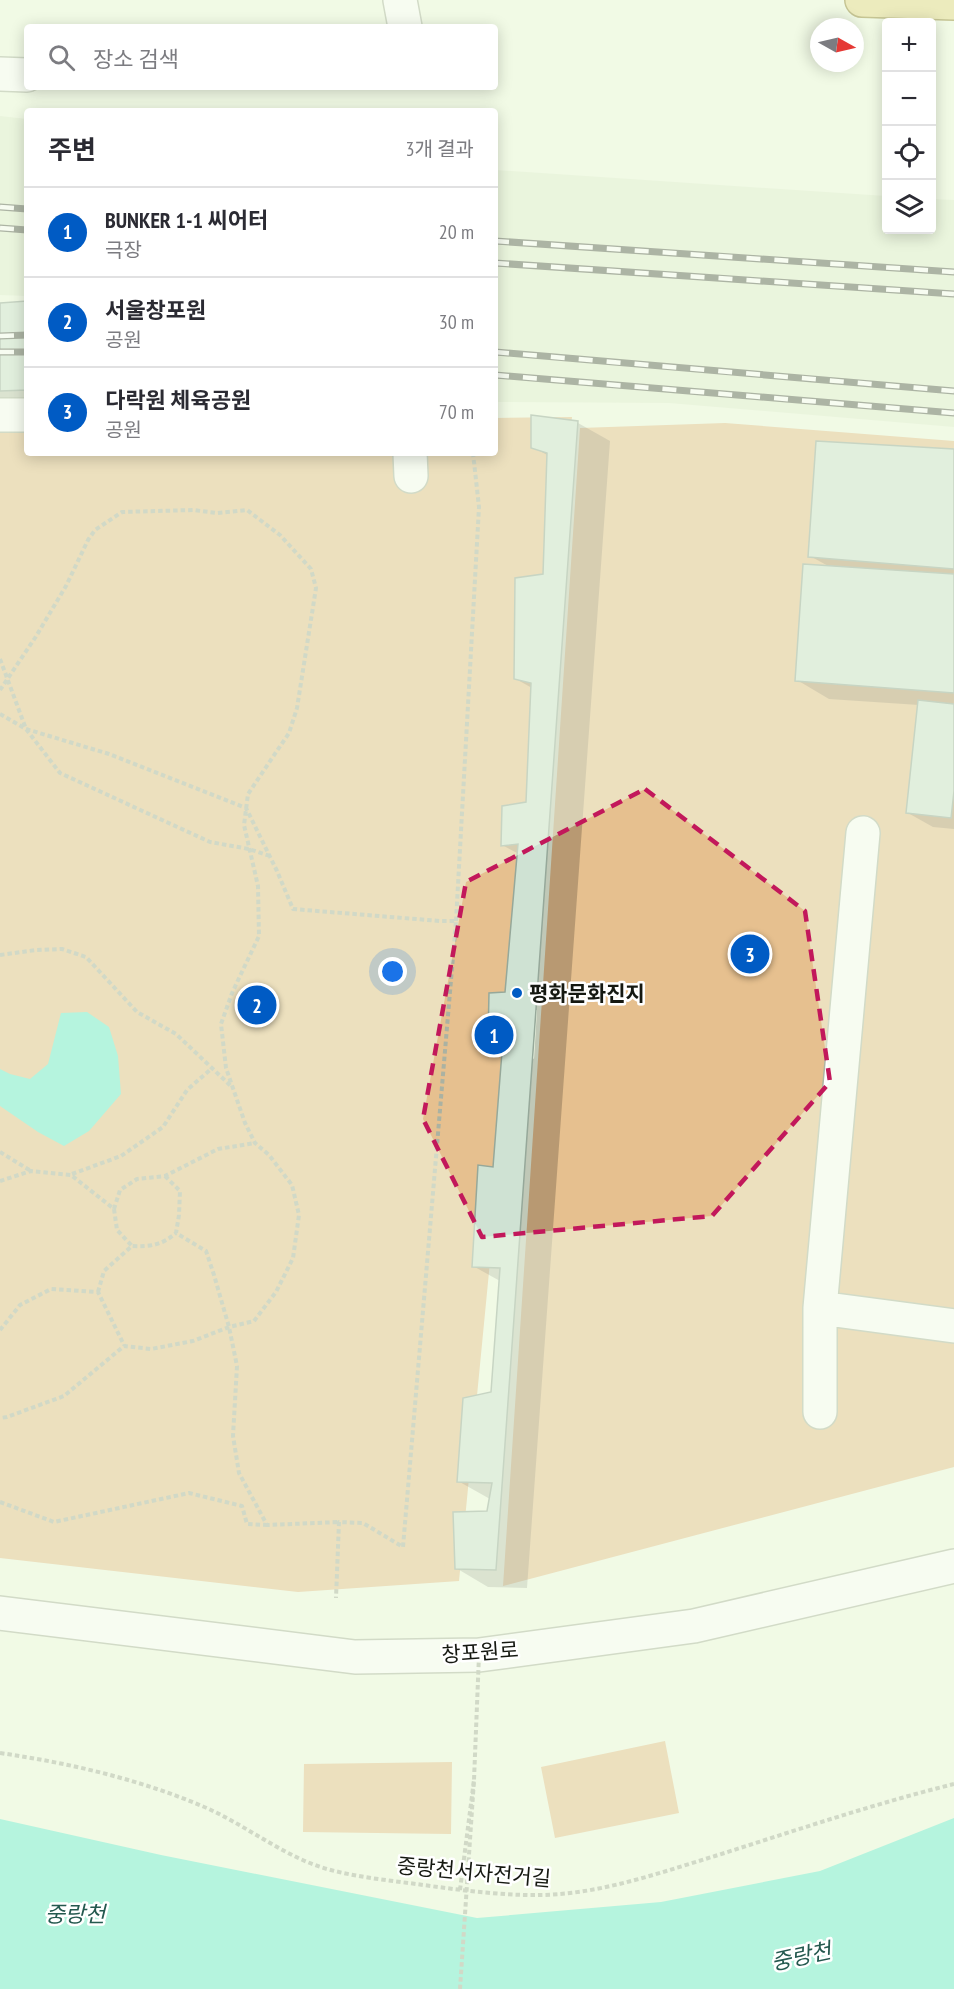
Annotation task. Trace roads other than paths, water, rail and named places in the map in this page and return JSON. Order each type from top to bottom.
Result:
[{"type":"main road","points":[[862,0],[954,3]]},
{"type":"street","points":[[400,0],[404,24]]},
{"type":"street","points":[[0,74],[24,75]]},
{"type":"street","points":[[0,415],[24,415]]},
{"type":"street","points":[[820,1412],[820,1308],[863,833]]},
{"type":"street","points":[[820,1308],[954,1326]]},
{"type":"street","name":"창포원로","points":[[0,1613],[355,1657],[479,1655],[694,1626],[954,1566]]},
{"type":"water","points":[[87,1012],[109,1027],[118,1056],[121,1094],[89,1131],[64,1146],[38,1132],[0,1106],[0,1069],[30,1079],[48,1064],[61,1013]]},
{"type":"water","name":"중랑천","points":[[954,1818],[954,1989],[0,1989],[0,1819],[161,1855],[477,1918],[661,1902],[820,1871]]},
{"type":"railway","points":[[0,207],[24,209]]},
{"type":"railway","points":[[0,228],[24,230]]},
{"type":"railway","points":[[498,241],[954,272]]},
{"type":"railway","points":[[498,263],[954,294]]},
{"type":"railway","points":[[0,336],[24,335]]},
{"type":"railway","points":[[0,352],[24,352]]},
{"type":"railway","points":[[498,352],[954,391]]},
{"type":"railway","points":[[498,375],[954,413]]},
{"type":"place","name":"다락원 체육공원","points":[[750,954]]},
{"type":"place","name":"평화문화진지","points":[[517,993]]},
{"type":"place","name":"서울창포원","points":[[257,1005]]},
{"type":"place","name":"BUNKER 1-1 씨어터","points":[[494,1035]]}]
